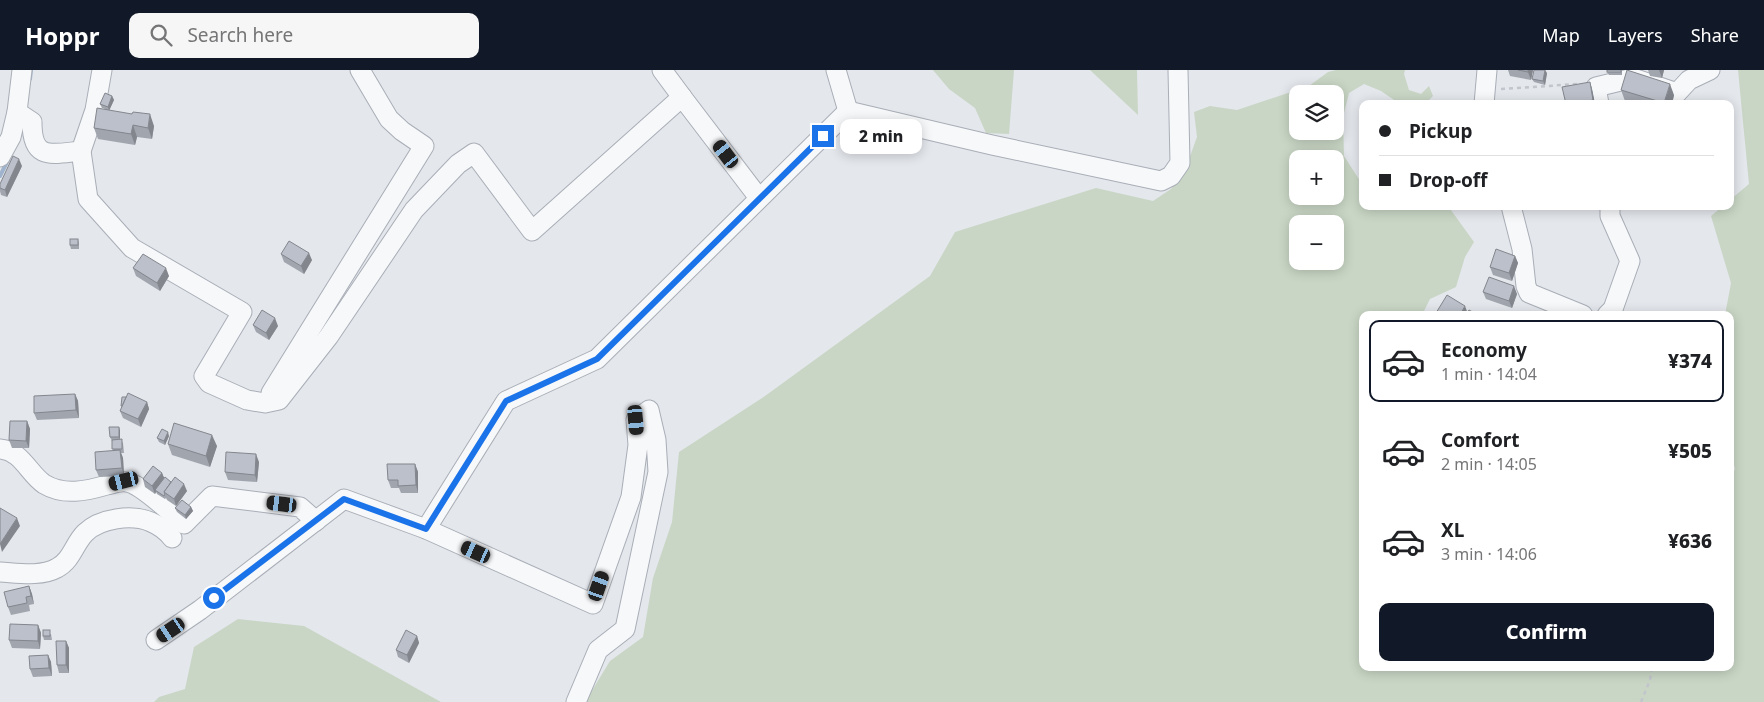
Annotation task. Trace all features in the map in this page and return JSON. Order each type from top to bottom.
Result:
[{"type":"street","points":[[0,157],[11,137],[17,112],[22,70]]},
{"type":"street","points":[[102,70],[95,110],[81,150],[88,199],[132,248],[242,312],[204,376],[209,384],[247,400],[265,403],[279,400],[329,336],[414,210],[458,164],[474,153],[532,231],[682,97]]},
{"type":"street","points":[[265,403],[424,146],[388,119],[360,70]]},
{"type":"street","points":[[662,70],[759,198]]},
{"type":"street","points":[[836,70],[848,111]]},
{"type":"street","points":[[848,111],[992,145],[1161,181],[1171,176],[1180,163],[1178,70]]},
{"type":"street","points":[[1484,96],[1487,70]]},
{"type":"street","points":[[1598,95],[1633,78],[1677,93],[1689,80],[1710,70]]},
{"type":"street","points":[[426,529],[506,401],[597,359],[848,111]]},
{"type":"street","points":[[17,112],[32,122],[32,135],[39,149],[49,154],[81,150]]},
{"type":"street","points":[[1512,210],[1522,249],[1526,286],[1529,293],[1573,311]]},
{"type":"street","points":[[1610,210],[1610,216],[1630,261],[1611,311]]},
{"type":"street","points":[[156,640],[200,610],[344,499],[426,529],[593,604],[631,497],[638,445],[636,420],[649,410],[656,440],[658,472],[625,629],[598,650],[576,702]]},
{"type":"street","points":[[0,449],[17,455],[44,484],[63,492],[86,491],[124,481],[134,484],[184,524],[212,496],[300,507],[316,521]]},
{"type":"street","points":[[0,572],[30,573],[52,571],[67,561],[85,533],[94,526],[111,520],[139,519],[151,522],[167,532],[172,538]]},
{"type":"path","points":[[1484,96],[1571,84],[1598,95]]},
{"type":"path","points":[[1641,702],[1652,671]]},
{"type":"green space","points":[[933,70],[1014,70],[1009,134],[986,133],[975,108],[949,89]]},
{"type":"green space","points":[[1090,70],[1137,70],[1138,115]]},
{"type":"green space","points":[[1336,70],[1405,70],[1404,74],[1409,90],[1421,94],[1429,86],[1433,96],[1429,100],[1394,100],[1381,91],[1364,84],[1349,93],[1344,113],[1344,85],[1310,85],[1328,72]]},
{"type":"green space","points":[[1738,70],[1764,70],[1764,702],[585,702],[610,661],[643,637],[653,578],[672,522],[679,452],[765,396],[930,276],[955,232],[1096,188],[1153,201],[1171,189],[1189,159],[1197,137],[1194,112],[1210,106],[1237,110],[1289,93],[1289,140],[1344,140],[1344,150],[1289,150],[1289,205],[1344,205],[1344,156],[1359,179],[1359,210],[1451,210],[1474,242],[1465,257],[1456,287],[1430,299],[1424,311],[1359,311],[1359,671],[1734,671],[1734,311],[1726,311],[1731,283],[1711,216],[1718,210],[1734,210],[1734,197],[1749,184]]},
{"type":"green space","points":[[238,619],[304,626],[441,702],[154,702],[159,697],[185,689],[194,647]]},
{"type":"building","points":[[1534,70],[1545,70],[1543,81],[1532,79]]},
{"type":"building","points":[[1607,70],[1621,70],[1621,72],[1607,72]]},
{"type":"building","points":[[1627,70],[1670,84],[1665,100],[1654,100],[1621,90]]},
{"type":"building","points":[[1590,82],[1593,100],[1565,100],[1562,87]]},
{"type":"building","points":[[105,93],[112,96],[108,107],[100,104]]},
{"type":"building","points":[[97,108],[132,114],[133,112],[150,114],[148,128],[133,125],[131,134],[94,128]]},
{"type":"building","points":[[13,156],[19,159],[5,190],[0,188],[0,184]]},
{"type":"building","points":[[70,239],[78,239],[78,245],[70,245]]},
{"type":"building","points":[[289,241],[309,253],[301,266],[281,254]]},
{"type":"building","points":[[1496,249],[1515,256],[1509,273],[1490,267]]},
{"type":"building","points":[[143,254],[166,268],[157,283],[133,268]]},
{"type":"building","points":[[1489,277],[1514,286],[1509,301],[1483,292]]},
{"type":"building","points":[[1447,295],[1465,306],[1462,311],[1437,311]]},
{"type":"building","points":[[262,310],[275,318],[266,333],[253,325]]},
{"type":"building","points":[[128,393],[147,402],[138,419],[120,411]]},
{"type":"building","points":[[75,394],[76,410],[34,413],[34,396]]},
{"type":"building","points":[[122,397],[126,397],[121,406]]},
{"type":"building","points":[[10,421],[27,421],[26,441],[9,440]]},
{"type":"building","points":[[174,423],[212,435],[206,456],[168,444]]},
{"type":"building","points":[[109,427],[119,427],[119,437],[110,437]]},
{"type":"building","points":[[162,429],[168,432],[164,441],[157,438]]},
{"type":"building","points":[[122,439],[122,449],[112,449],[112,440]]},
{"type":"building","points":[[120,450],[122,468],[96,470],[95,452]]},
{"type":"building","points":[[226,452],[256,454],[255,475],[225,472]]},
{"type":"building","points":[[387,464],[415,464],[416,485],[398,486],[398,480],[388,480]]},
{"type":"building","points":[[153,466],[162,473],[152,486],[143,479]]},
{"type":"building","points":[[165,477],[171,482],[164,492],[164,496],[155,490]]},
{"type":"building","points":[[175,477],[184,484],[174,499],[164,492]]},
{"type":"building","points":[[182,500],[191,507],[185,515],[175,508]]},
{"type":"building","points":[[0,508],[17,518],[0,544]]},
{"type":"building","points":[[29,586],[31,596],[26,597],[27,603],[8,607],[4,592]]},
{"type":"building","points":[[10,624],[38,625],[38,641],[9,640]]},
{"type":"building","points":[[43,630],[50,630],[50,636],[43,636]]},
{"type":"building","points":[[406,630],[417,636],[407,655],[396,650]]},
{"type":"building","points":[[56,641],[66,641],[66,665],[57,665]]},
{"type":"building","points":[[48,655],[49,668],[30,669],[29,656]]},
{"type":"waterway","points":[[30,79],[31,70]]},
{"type":"waterway","points":[[0,176],[8,160]]},
{"type":"route","points":[[214,598],[344,499],[426,529],[506,401],[597,359],[823,136]]}]
